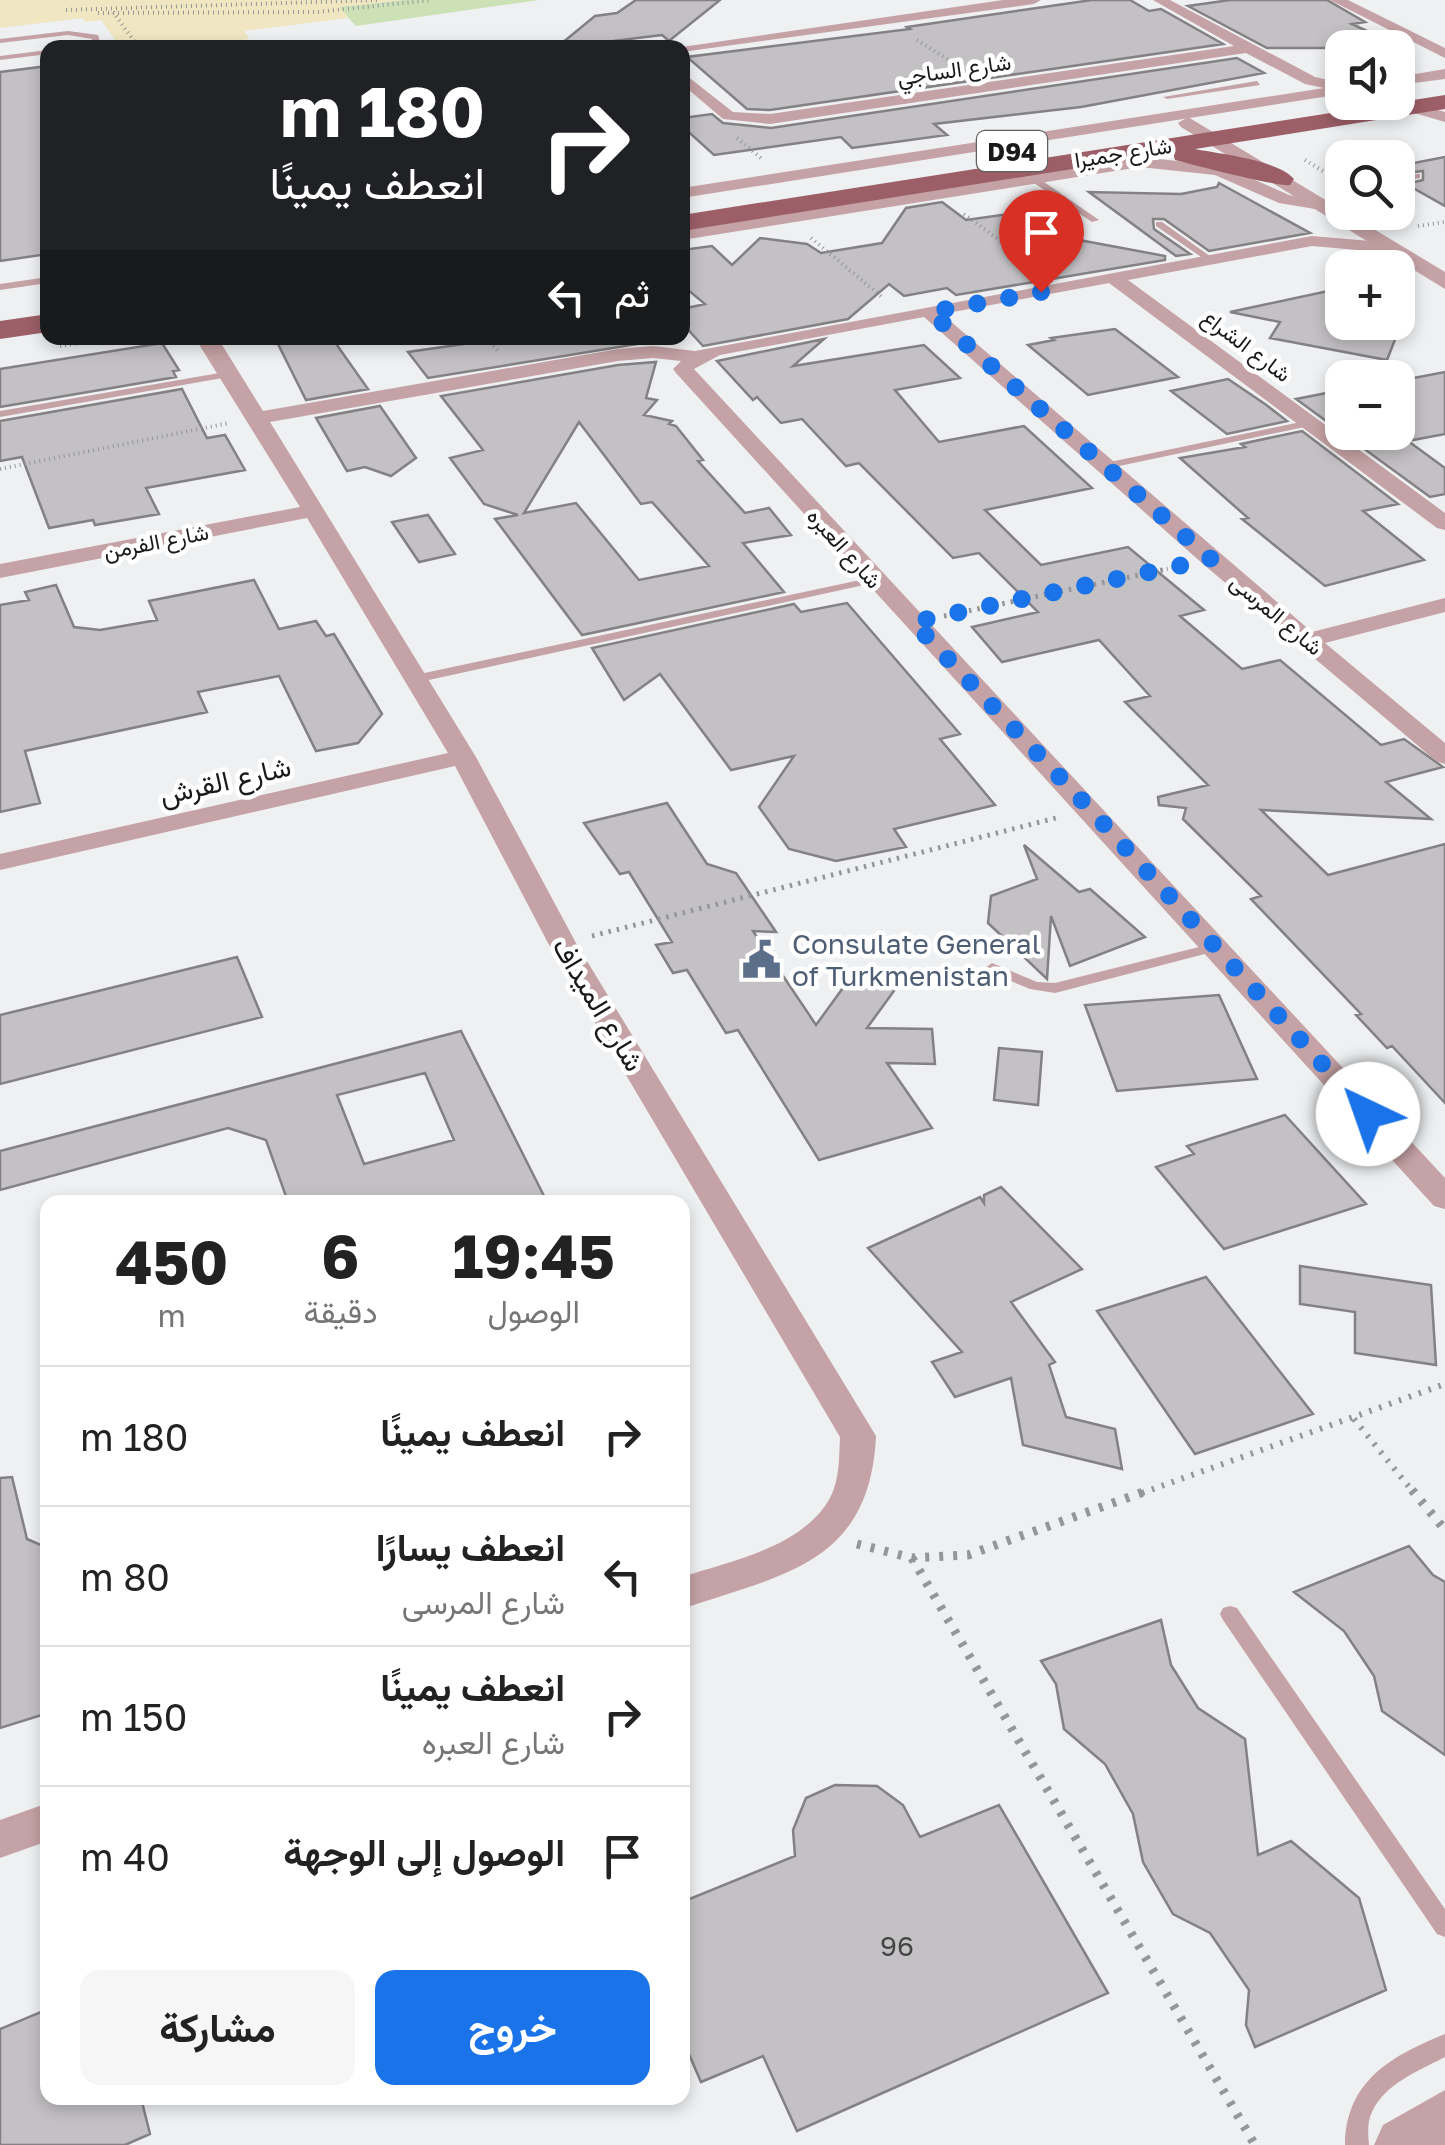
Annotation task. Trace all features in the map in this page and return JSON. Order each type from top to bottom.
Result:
[{"type":"main road","name":"شارع جميرا","points":[[1415,95],[1445,84]]},
{"type":"main road","name":"شارع جميرا","points":[[1415,100],[1445,102]]},
{"type":"main road","name":"شارع جميرا","points":[[690,203],[1212,125],[1325,103]]},
{"type":"main road","points":[[1025,174],[1030,160],[1212,125],[1325,110]]},
{"type":"main road","name":"شارع جميرا","points":[[690,222],[1025,174],[1131,150],[1212,125],[1329,120]]},
{"type":"main road","points":[[1296,170],[1286,151],[1298,135],[1325,121]]},
{"type":"main road","points":[[1131,150],[1296,170]]},
{"type":"main road","points":[[748,225],[780,208]]},
{"type":"main road","points":[[0,312],[40,306]]},
{"type":"main road","points":[[0,330],[40,324]]},
{"type":"street","points":[[690,47],[1034,0]]},
{"type":"street","points":[[1160,0],[1247,48],[1307,88]]},
{"type":"street","points":[[1337,0],[1445,54]]},
{"type":"street","name":"شارع الساجي","points":[[729,116],[770,119],[1247,48]]},
{"type":"street","points":[[1415,79],[1445,74]]},
{"type":"street","points":[[690,83],[729,116]]},
{"type":"street","points":[[690,192],[1325,88]]},
{"type":"street","points":[[1415,104],[1445,116]]},
{"type":"street","points":[[1212,125],[1296,170],[1325,199]]},
{"type":"street","points":[[690,235],[939,195],[1025,174],[1126,164],[1172,162],[1218,170],[1285,198],[1325,206]]},
{"type":"street","points":[[1312,240],[1325,229]]},
{"type":"street","points":[[1365,230],[1394,250]]},
{"type":"street","points":[[1394,230],[1445,263]]},
{"type":"street","points":[[259,418],[618,355],[653,352],[697,357],[1312,240],[1383,250]]},
{"type":"street","points":[[1415,264],[1445,282]]},
{"type":"street","name":"شارع الشراع","points":[[1116,279],[1445,524]]},
{"type":"street","name":"شارع المرسى","points":[[918,315],[1105,466],[1445,756]]},
{"type":"street","name":"شارع الميداف","points":[[213,345],[463,757],[562,944],[858,1436],[860,1471],[848,1506],[822,1535],[784,1556],[690,1590]]},
{"type":"street","name":"شارع العبره","points":[[697,357],[684,369],[693,381],[1445,1198]]},
{"type":"street","name":"شارع الفرمن","points":[[0,570],[311,511]]},
{"type":"street","points":[[1308,640],[1445,606]]},
{"type":"street","name":"شارع القرش","points":[[0,862],[463,757]]},
{"type":"street","points":[[0,1840],[40,1825]]},
{"type":"street","points":[[1403,2145],[1445,2119]]},
{"type":"lane","points":[[0,41],[85,33],[97,40]]},
{"type":"lane","points":[[0,58],[40,53]]},
{"type":"lane","points":[[1167,97],[1257,83]]},
{"type":"lane","points":[[1224,88],[1251,103]]},
{"type":"lane","points":[[1205,91],[1212,125]]},
{"type":"lane","points":[[1025,174],[1095,220]]},
{"type":"lane","points":[[1159,224],[1210,259]]},
{"type":"lane","points":[[0,287],[40,281]]},
{"type":"lane","points":[[0,414],[230,374]]},
{"type":"lane","points":[[1105,466],[1310,423]]},
{"type":"lane","points":[[415,679],[874,580]]},
{"type":"lane","points":[[992,968],[1035,986],[1056,988],[1216,946]]},
{"type":"lane","points":[[1230,1614],[1445,1928]]},
{"type":"lane","points":[[1357,2145],[1355,2124],[1378,2082],[1445,2045]]},
{"type":"path","points":[[66,10],[157,4],[286,7],[378,0]]},
{"type":"path","points":[[64,17],[113,12],[317,12],[430,0]]},
{"type":"path","points":[[113,12],[134,40]]},
{"type":"path","points":[[886,20],[988,86]]},
{"type":"path","points":[[729,116],[720,120],[720,125],[781,177]]},
{"type":"path","points":[[1296,170],[1325,178]]},
{"type":"path","points":[[939,195],[1046,274]]},
{"type":"path","points":[[808,236],[918,315]]},
{"type":"path","points":[[0,470],[259,418]]},
{"type":"path","points":[[913,622],[1211,559]]},
{"type":"path","points":[[562,944],[1091,810]]},
{"type":"path","points":[[822,1535],[912,1558],[939,1560],[968,1555],[1445,1384]]},
{"type":"path","points":[[1354,1419],[1445,1530]]},
{"type":"path","points":[[912,1558],[1255,2145]]},
{"type":"green space","points":[[402,0],[539,0],[356,26],[338,7]]},
{"type":"sand","points":[[0,0],[402,0],[340,7],[349,18],[244,31],[249,39],[240,40],[115,40],[101,20],[85,22],[82,18],[0,28]]},
{"type":"building","points":[[636,0],[720,0],[670,40],[662,35],[566,40],[595,16],[617,13]]},
{"type":"building","points":[[1092,0],[1130,0],[1149,11],[1161,9],[1223,44],[770,110],[747,109],[690,60],[910,29],[907,27]]},
{"type":"building","points":[[1230,0],[1327,0],[1365,22],[1352,24],[1365,30],[1325,30],[1325,48],[1267,48],[1188,6]]},
{"type":"building","points":[[1237,58],[1264,73],[1081,107],[934,124],[947,135],[852,148],[841,137],[714,155],[690,133],[690,117],[712,114],[723,123],[771,128]]},
{"type":"building","points":[[40,67],[40,255],[0,261],[0,72]]},
{"type":"building","points":[[1445,157],[1445,206],[1415,189],[1415,182],[1423,180],[1423,171],[1415,172],[1415,163]]},
{"type":"building","points":[[1219,183],[1310,233],[1209,251],[1164,219],[1153,219],[1154,229],[1190,254],[1176,256],[1089,192],[1181,194],[1217,187]]},
{"type":"building","points":[[942,202],[966,220],[1009,214],[1031,231],[1165,256],[1165,260],[956,295],[947,288],[904,296],[889,284],[848,319],[703,346],[690,332],[690,307],[705,304],[690,292],[690,249],[712,246],[732,265],[760,238],[807,244],[821,253],[882,243],[906,208]]},
{"type":"building","points":[[1325,292],[1325,340],[1395,340],[1387,360],[1270,338],[1280,322],[1230,312]]},
{"type":"building","points":[[1115,329],[1178,377],[1088,395],[1028,345],[1054,340],[1051,338]]},
{"type":"building","points":[[824,339],[793,366],[924,345],[960,378],[895,390],[939,442],[1024,426],[1092,488],[985,510],[1041,565],[1128,547],[1204,610],[1180,616],[1242,669],[1280,660],[1381,745],[1404,739],[1443,767],[1386,782],[1431,819],[1261,810],[1328,875],[1445,844],[1445,1103],[1392,1046],[1387,1048],[1356,1015],[1361,1014],[1251,899],[1261,896],[1183,819],[1186,808],[1159,805],[1158,797],[1208,785],[1125,702],[1150,696],[1099,640],[1002,662],[972,627],[1038,612],[979,553],[953,558],[859,463],[846,466],[802,419],[781,423],[717,361]]},
{"type":"building","points":[[163,345],[179,370],[173,371],[176,377],[0,407],[0,369]]},
{"type":"building","points":[[278,345],[337,345],[368,389],[306,400]]},
{"type":"building","points":[[456,345],[632,345],[428,378],[408,352]]},
{"type":"building","points":[[656,362],[646,398],[657,400],[644,415],[672,421],[669,424],[676,426],[703,460],[698,461],[745,513],[769,508],[791,535],[743,543],[784,592],[582,635],[495,519],[518,515],[484,504],[450,458],[483,450],[441,396]],"holes":[[[579,422],[641,504],[652,502],[709,566],[639,580],[576,503],[524,513]]]},
{"type":"building","points":[[1445,372],[1445,434],[1415,440],[1415,378]]},
{"type":"building","points":[[1228,379],[1287,421],[1227,434],[1171,391]]},
{"type":"building","points":[[182,389],[207,438],[225,435],[245,470],[146,488],[159,514],[49,528],[22,457],[0,461],[0,421]]},
{"type":"building","points":[[1325,393],[1325,420],[1296,399]]},
{"type":"building","points":[[380,406],[416,458],[391,476],[365,467],[347,471],[316,418]]},
{"type":"building","points":[[1302,431],[1398,504],[1363,511],[1424,560],[1325,586],[1242,519],[1248,518],[1180,458],[1245,447],[1241,444]]},
{"type":"building","points":[[1415,446],[1445,468],[1445,494],[1430,497],[1366,450],[1415,450]]},
{"type":"building","points":[[428,515],[455,554],[419,562],[392,522]]},
{"type":"building","points":[[254,580],[279,629],[316,621],[326,636],[334,634],[382,714],[358,743],[316,751],[279,676],[198,692],[207,712],[25,751],[40,803],[0,812],[0,605],[29,600],[25,592],[56,585],[74,627],[100,630],[157,620],[149,601]]},
{"type":"building","points":[[847,603],[960,734],[940,739],[995,805],[894,829],[906,847],[836,861],[789,849],[759,807],[794,756],[731,770],[660,674],[624,700],[592,648],[794,604],[801,612]]},
{"type":"building","points":[[667,803],[707,864],[736,873],[776,932],[753,931],[816,1025],[856,970],[899,984],[867,1028],[932,1029],[935,1064],[887,1063],[932,1128],[819,1160],[738,1030],[726,1033],[687,970],[673,973],[656,945],[672,942],[629,872],[620,874],[584,823]]},
{"type":"building","points":[[1024,845],[1079,892],[1090,889],[1145,937],[1070,966],[1051,916],[1047,979],[988,923],[991,896],[1037,879]]},
{"type":"building","points":[[237,957],[262,1017],[0,1084],[0,1015]]},
{"type":"building","points":[[1219,995],[1257,1079],[1117,1091],[1085,1005]]},
{"type":"building","points":[[461,1031],[543,1195],[286,1195],[266,1140],[228,1128],[0,1190],[0,1151]],"holes":[[[425,1073],[454,1140],[364,1164],[337,1095]]]},
{"type":"building","points":[[999,1048],[1042,1052],[1038,1105],[994,1100]]},
{"type":"building","points":[[1285,1115],[1366,1204],[1224,1249],[1156,1167],[1194,1154],[1187,1146]]},
{"type":"building","points":[[1001,1187],[1082,1269],[1011,1302],[1055,1362],[1049,1365],[1066,1417],[1115,1429],[1122,1469],[1023,1445],[1011,1378],[955,1397],[932,1362],[962,1352],[868,1248],[980,1197],[984,1203],[984,1195]]},
{"type":"building","points":[[1300,1266],[1431,1285],[1436,1365],[1355,1353],[1355,1312],[1300,1304]]},
{"type":"building","points":[[1206,1277],[1313,1414],[1195,1454],[1097,1311]]},
{"type":"building","points":[[12,1477],[27,1539],[40,1545],[40,1716],[0,1728],[0,1478]]},
{"type":"building","points":[[1409,1546],[1433,1575],[1445,1582],[1445,1755],[1382,1711],[1374,1676],[1344,1631],[1294,1592]]},
{"type":"building","points":[[1161,1620],[1171,1665],[1198,1708],[1245,1739],[1258,1855],[1291,1841],[1359,1898],[1386,1990],[1255,2047],[1246,2025],[1249,1990],[1210,1933],[1173,1914],[1143,1862],[1133,1814],[1105,1764],[1064,1729],[1056,1684],[1041,1661]]},
{"type":"building","points":[[835,1785],[877,1786],[903,1805],[920,1837],[999,1805],[1108,1993],[797,2131],[763,2056],[701,2082],[690,2057],[690,1899],[795,1856],[793,1830],[806,1798]]},
{"type":"building","points":[[40,2012],[40,2105],[143,2105],[150,2134],[125,2145],[0,2145],[0,2029]]},
{"type":"place","name":"Consulate General of Turkmenistan","points":[[762,959]]},
{"type":"route","points":[[1041,292],[930,312],[1211,559],[913,622],[1091,810],[1368,1114]]}]
